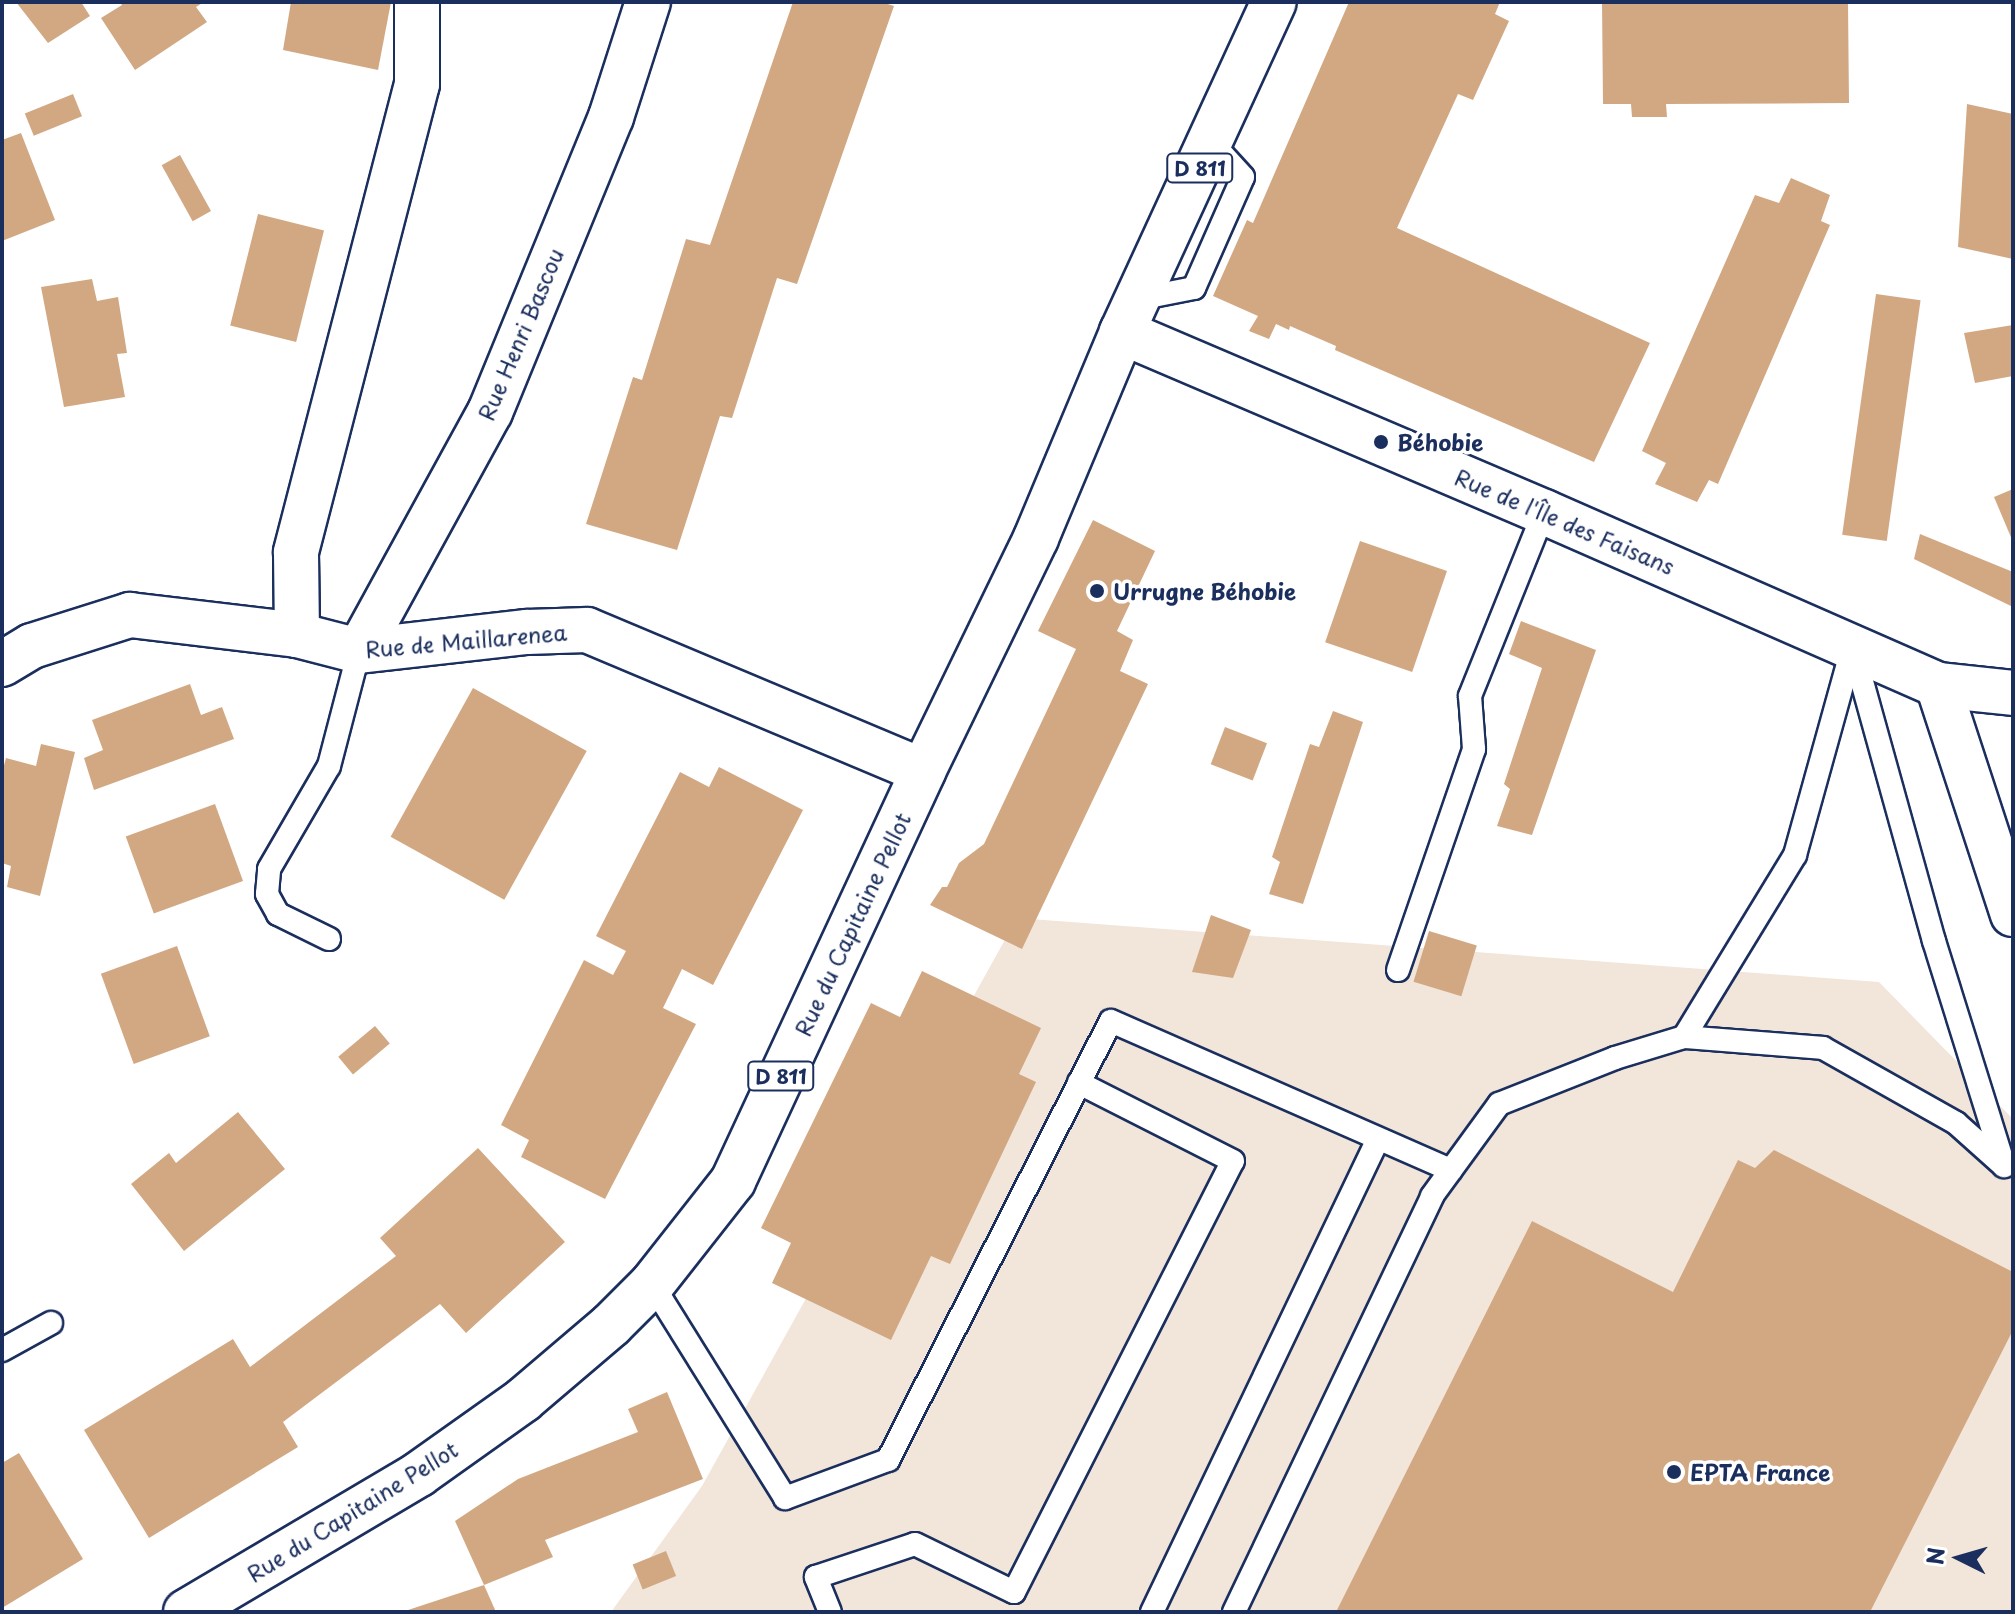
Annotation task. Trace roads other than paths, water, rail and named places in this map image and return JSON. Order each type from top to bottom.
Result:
[{"type":"street","points":[[297,635],[296,553],[417,84],[417,2]]},
{"type":"street","name":"Rue Henri Bascou","points":[[359,651],[490,412],[611,117],[648,2]]},
{"type":"street","name":"D 811","points":[[1130,316],[1212,143],[1274,2]]},
{"type":"street","name":"Rue de l'Île des Faisans","points":[[1130,316],[1544,512],[1938,685],[2013,693]]},
{"type":"street","name":"Rue du Capitaine Pellot","points":[[186,1612],[419,1474],[523,1400],[611,1325],[652,1284],[733,1181],[923,771],[1036,538],[1130,316]]},
{"type":"street","name":"Rue de Maillarenea","points":[[2,664],[32,646],[130,615],[297,635],[359,651],[527,632],[587,630],[923,771]]},
{"type":"street","points":[[1938,685],[2013,914]]},
{"type":"lane","points":[[1398,970],[1474,749],[1470,696],[1544,512]]},
{"type":"lane","points":[[1684,1037],[1795,855],[1853,646]]},
{"type":"lane","points":[[1853,646],[1934,941],[2008,1171]]},
{"type":"lane","points":[[329,939],[278,914],[267,894],[269,869],[329,766],[359,651]]},
{"type":"lane","points":[[652,1284],[785,1498],[888,1460],[1111,1021],[1451,1170]]},
{"type":"lane","points":[[1234,1612],[1432,1196],[1499,1104],[1615,1058],[1684,1037],[1823,1048],[1956,1123],[2008,1171]]},
{"type":"lane","points":[[830,1612],[816,1577],[915,1544],[1014,1592],[1233,1161],[1079,1083]]},
{"type":"lane","points":[[1152,1612],[1378,1139]]},
{"type":"lane","points":[[2,1350],[51,1323]]},
{"type":"place","name":"Béhobie","points":[[1381,442]]},
{"type":"place","name":"Urrugne Béhobie","points":[[1097,591]]},
{"type":"place","name":"EPTA France","points":[[1674,1472]]}]
